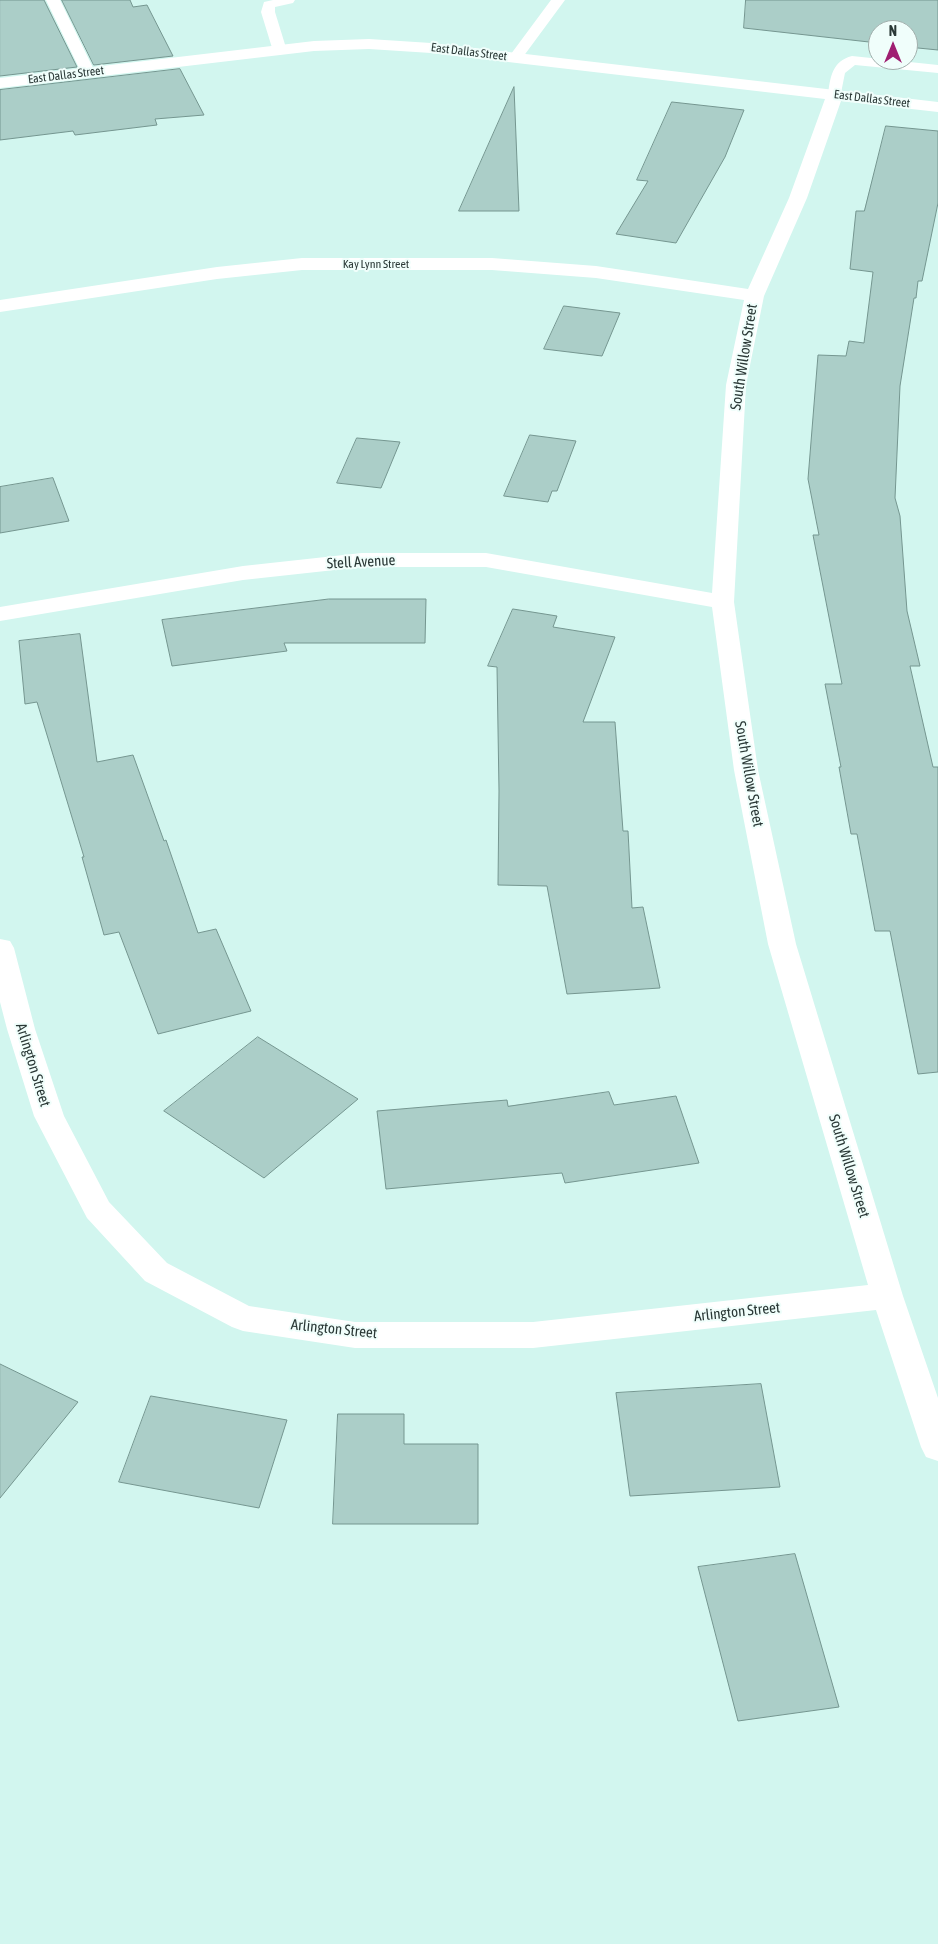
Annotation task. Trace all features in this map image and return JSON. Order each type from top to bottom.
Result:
[{"type":"street","name":"East Dallas Street","points":[[0,83],[314,46],[369,44],[430,48],[938,107]]},
{"type":"street","name":"South Willow Street","points":[[835,95],[798,198],[754,296],[736,385],[723,602],[746,770],[782,944],[887,1296],[938,1447]]},
{"type":"street","name":"Kay Lynn Street","points":[[0,306],[217,273],[302,264],[492,264],[596,272],[754,296]]},
{"type":"street","name":"Stell Avenue","points":[[0,614],[243,574],[362,560],[486,560],[723,602]]},
{"type":"street","name":"Arlington Street","points":[[0,948],[21,1029],[49,1116],[98,1210],[156,1272],[243,1318],[355,1334],[533,1334],[887,1296]]},
{"type":"lane","points":[[54,0],[88,72]]},
{"type":"lane","points":[[280,50],[268,12],[270,5],[288,0]]},
{"type":"lane","points":[[515,58],[558,0]]},
{"type":"lane","points":[[835,95],[838,72],[852,60],[938,69]]},
{"type":"building","points":[[0,0],[44,0],[77,67],[0,76]]},
{"type":"building","points":[[62,0],[130,0],[133,7],[147,5],[173,56],[94,65]]},
{"type":"building","points":[[746,0],[938,0],[938,50],[918,48],[918,20],[868,20],[868,42],[744,28]]},
{"type":"building","points":[[180,69],[204,115],[155,119],[157,125],[75,135],[73,131],[0,140],[0,90]]},
{"type":"building","points":[[514,87],[519,211],[459,211]]},
{"type":"building","points":[[672,102],[744,110],[725,157],[676,243],[616,234],[648,181],[637,180]]},
{"type":"building","points":[[886,126],[938,131],[938,203],[922,281],[918,281],[916,298],[914,298],[900,386],[895,498],[900,516],[907,611],[920,666],[910,666],[933,767],[938,767],[938,1072],[918,1074],[890,931],[875,931],[857,834],[851,834],[839,767],[841,767],[825,684],[842,684],[813,535],[819,535],[808,479],[818,355],[846,356],[849,341],[864,343],[873,272],[850,269],[856,211],[864,211]]},
{"type":"building","points":[[564,306],[620,313],[602,356],[544,349]]},
{"type":"building","points":[[530,435],[576,441],[557,491],[552,491],[548,502],[504,496]]},
{"type":"building","points":[[357,438],[400,442],[381,488],[337,483]]},
{"type":"building","points":[[53,478],[69,521],[0,533],[0,487]]},
{"type":"building","points":[[329,599],[426,599],[425,643],[284,643],[287,651],[172,666],[162,620]]},
{"type":"building","points":[[513,609],[557,616],[553,627],[615,637],[583,722],[615,722],[623,831],[628,831],[632,908],[643,907],[660,988],[567,994],[547,886],[498,885],[497,667],[488,666]]},
{"type":"building","points":[[80,634],[97,762],[133,755],[164,841],[166,840],[198,933],[216,929],[251,1011],[158,1034],[119,932],[104,935],[82,857],[84,857],[37,702],[25,704],[19,641]]},
{"type":"building","points":[[258,1037],[358,1099],[264,1178],[164,1111]]},
{"type":"building","points":[[609,1092],[614,1105],[676,1096],[699,1163],[565,1183],[562,1173],[386,1189],[377,1111],[507,1100],[508,1106]]},
{"type":"building","points":[[0,1364],[78,1402],[0,1498]]},
{"type":"building","points":[[761,1384],[780,1487],[630,1496],[616,1393]]},
{"type":"building","points":[[151,1396],[287,1420],[259,1508],[119,1482]]},
{"type":"building","points":[[338,1414],[404,1414],[404,1444],[478,1444],[478,1524],[333,1524]]},
{"type":"building","points":[[795,1554],[839,1707],[738,1721],[698,1567]]}]
